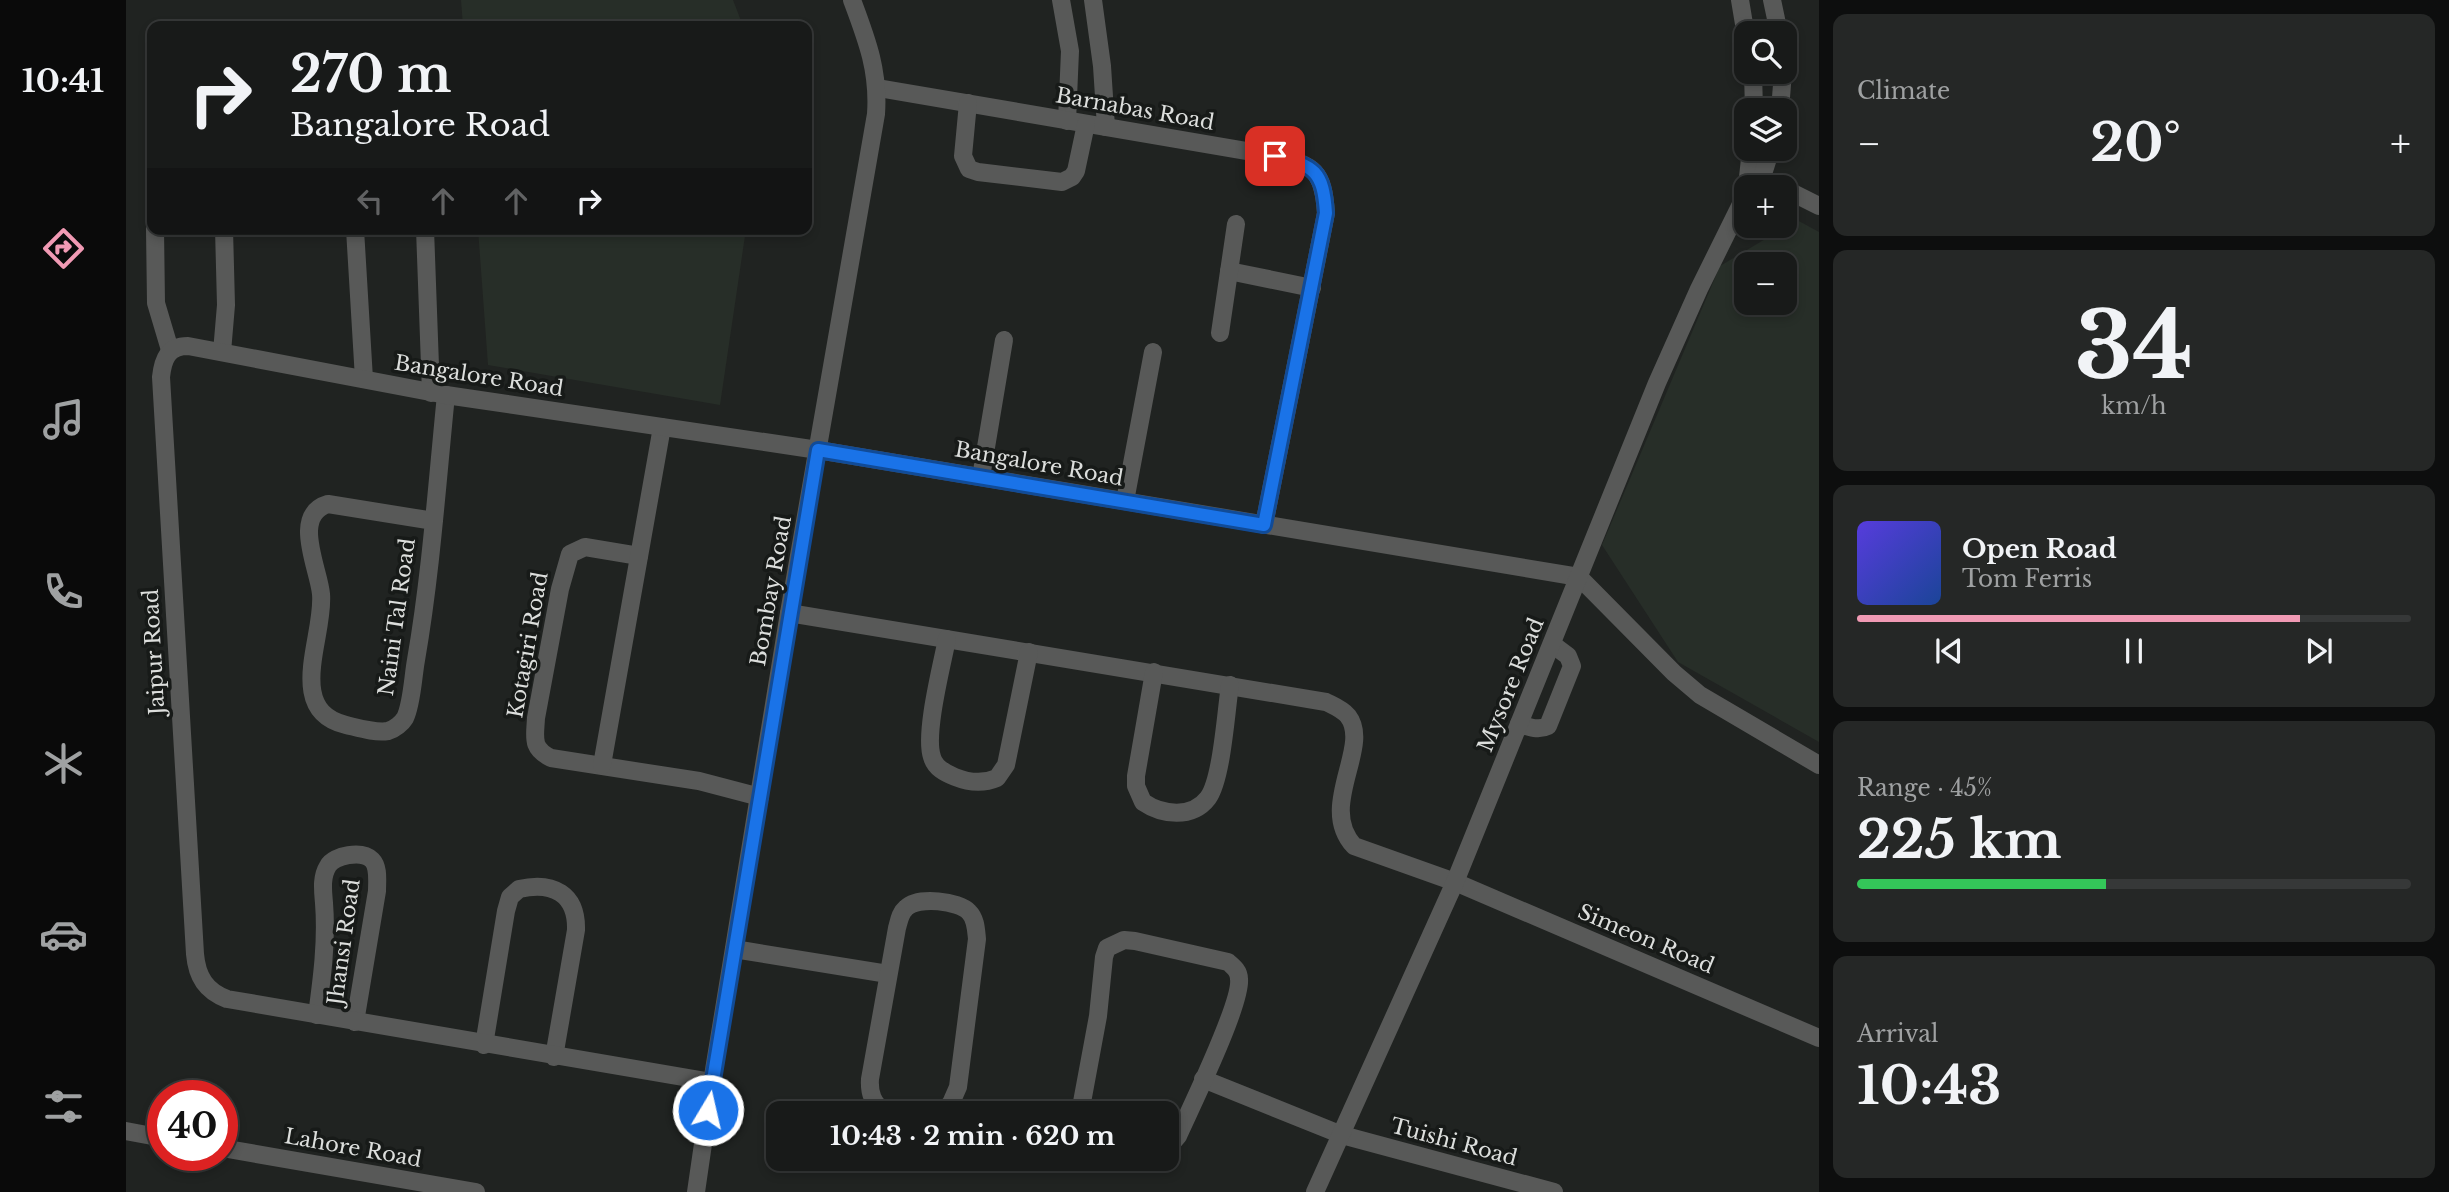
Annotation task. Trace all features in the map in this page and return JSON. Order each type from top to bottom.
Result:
[{"type":"street","name":"Bombay Road","points":[[696,1192],[789,613],[876,114],[878,88],[870,47],[852,0]]},
{"type":"street","points":[[1061,0],[1070,51],[1067,121]]},
{"type":"street","points":[[1093,0],[1102,66],[1106,127]]},
{"type":"street","points":[[1740,0],[1744,21]]},
{"type":"street","points":[[1772,0],[1776,21]]},
{"type":"street","name":"Barnabas Road","points":[[878,88],[1275,156],[1303,163],[1314,169],[1324,190],[1326,213],[1264,525]]},
{"type":"street","points":[[968,103],[964,156],[969,169],[978,172],[1062,182],[1072,177],[1076,171],[1086,124]]},
{"type":"street","points":[[1797,195],[1819,206]]},
{"type":"street","name":"Mysore Road","points":[[1315,1192],[1455,882],[1662,371],[1734,218]]},
{"type":"street","points":[[1220,332],[1236,224]]},
{"type":"street","points":[[155,235],[156,303],[170,350]]},
{"type":"street","points":[[222,352],[226,305],[224,235]]},
{"type":"street","points":[[355,235],[364,379]]},
{"type":"street","name":"Naini Tal Road","points":[[426,235],[439,394],[434,521],[421,628],[406,716],[395,728],[378,731],[340,724],[329,719],[315,703],[312,680],[321,601],[309,537],[310,519],[318,509],[328,504],[434,521]]},
{"type":"street","points":[[1229,271],[1312,288]]},
{"type":"street","points":[[981,477],[1004,340]]},
{"type":"street","name":"Bangalore Road","points":[[170,350],[188,346],[439,394],[818,450],[1579,577]]},
{"type":"street","name":"Jaipur Road","points":[[170,350],[165,358],[161,377],[192,913],[198,971]]},
{"type":"street","points":[[1125,502],[1153,352]]},
{"type":"street","points":[[602,765],[662,427]]},
{"type":"street","name":"Kotagiri Road","points":[[639,556],[585,547],[570,554],[560,589],[536,718],[537,747],[541,753],[551,758],[699,781],[760,797]]},
{"type":"street","points":[[1579,577],[1674,673],[1700,695],[1819,765]]},
{"type":"street","name":"Simeon Road","points":[[789,613],[1318,700],[1347,715],[1355,732],[1341,805],[1341,819],[1346,837],[1354,846],[1455,882],[1819,1038]]},
{"type":"street","points":[[947,639],[931,731],[932,758],[937,767],[945,773],[974,782],[998,778],[1006,765],[1029,652]]},
{"type":"street","points":[[1519,724],[1533,729],[1548,726],[1572,666],[1568,656],[1552,644]]},
{"type":"street","points":[[1154,672],[1136,786],[1143,802],[1162,811],[1190,811],[1209,798],[1216,779],[1230,685]]},
{"type":"street","name":"Jhansi Road","points":[[317,1015],[326,941],[323,877],[331,862],[339,857],[360,855],[372,860],[378,876],[355,1022]]},
{"type":"street","points":[[484,1045],[510,897],[519,889],[544,888],[561,892],[568,897],[576,915],[576,930],[554,1057]]},
{"type":"street","points":[[874,1101],[869,1088],[897,928],[906,907],[928,900],[958,905],[968,910],[976,926],[973,976],[958,1087],[952,1101]]},
{"type":"street","points":[[1082,1101],[1107,948],[1125,940],[1228,961],[1235,968],[1240,984],[1231,1013],[1179,1134]]},
{"type":"street","points":[[734,949],[888,974]]},
{"type":"street","name":"Jhansi Road","points":[[198,971],[208,989],[228,999],[712,1082]]},
{"type":"street","name":"Tuishi Road","points":[[1203,1079],[1342,1135],[1503,1186],[1549,1191]]},
{"type":"street","points":[[126,1131],[147,1135]]},
{"type":"street","name":"Lahore Road","points":[[238,1151],[476,1192]]},
{"type":"shaded area","points":[[461,0],[733,0],[741,21],[463,21]]},
{"type":"shaded area","points":[[1797,220],[1819,232],[1819,742],[1678,662],[1602,545],[1720,266],[1734,258],[1734,315],[1797,315],[1797,252],[1743,252],[1767,238],[1797,238]]},
{"type":"shaded area","points":[[478,235],[745,235],[720,405],[488,365]]},
{"type":"route","points":[[708,1110],[818,450],[1264,525],[1326,213],[1324,190],[1314,169],[1303,163],[1275,156]]}]
